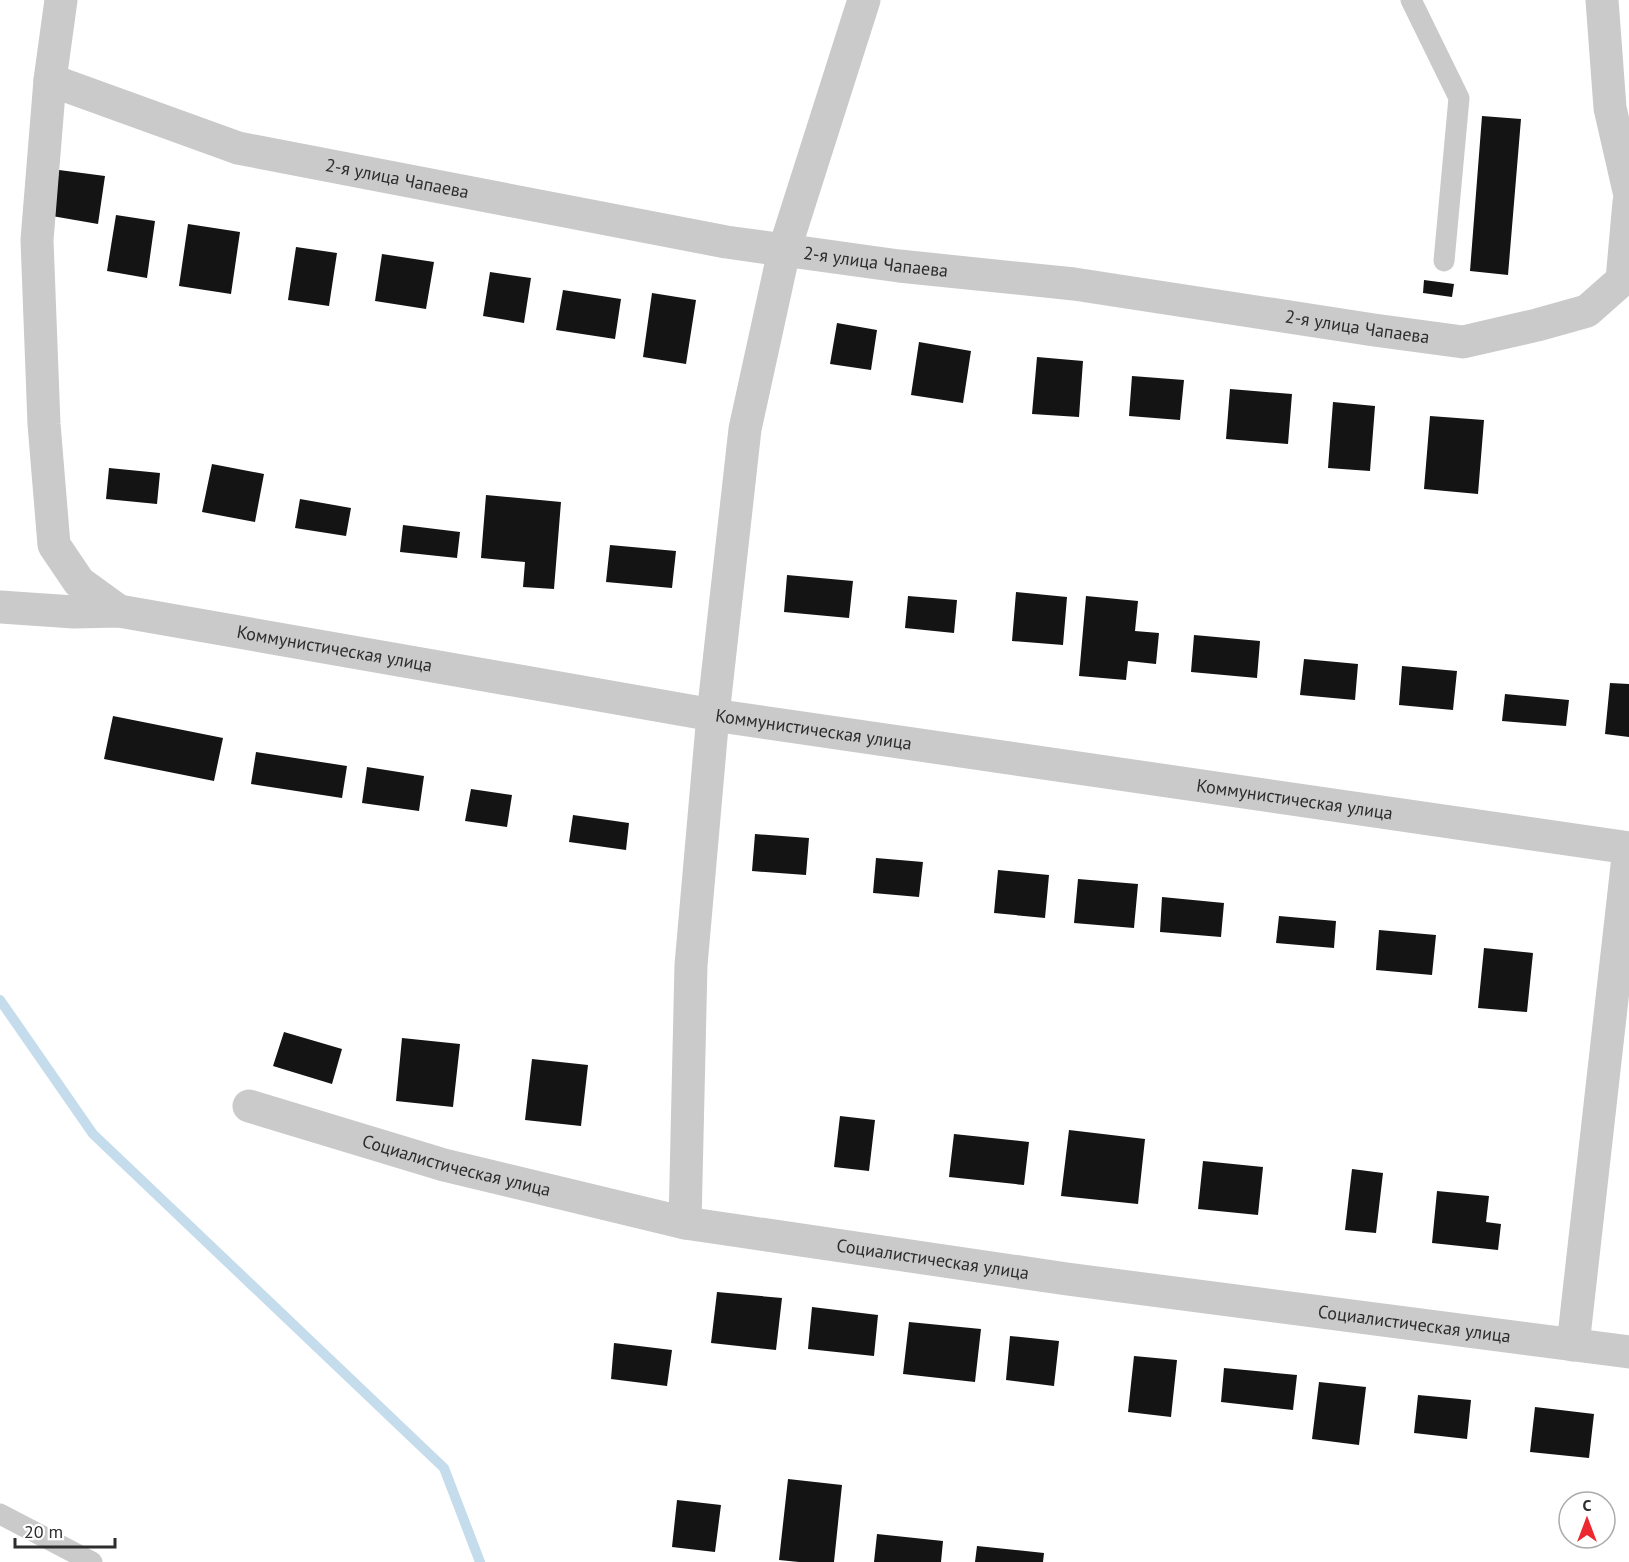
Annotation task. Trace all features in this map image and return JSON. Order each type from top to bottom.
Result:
[{"type":"street","points":[[62,0],[50,80],[38,240],[44,424],[54,545],[79,582],[119,611]]},
{"type":"street","points":[[685,1223],[692,965],[713,715],[745,429],[784,251],[864,0]]},
{"type":"street","points":[[1602,0],[1610,108],[1629,191]]},
{"type":"street","name":"2-я улица Чапаева","points":[[50,80],[238,148],[726,242],[898,266],[1074,284],[1463,342],[1587,311],[1622,280],[1629,202]]},
{"type":"street","name":"Коммунистическая улица","points":[[0,607],[74,612],[119,611],[713,715],[1629,848]]},
{"type":"street","points":[[1574,1345],[1629,848]]},
{"type":"street","name":"Социалистическая улица","points":[[249,1106],[444,1165],[685,1223],[1067,1279],[1629,1352]]},
{"type":"lane","points":[[1411,0],[1459,98],[1444,261]]},
{"type":"lane","points":[[0,1514],[92,1562]]},
{"type":"building","points":[[1482,116],[1521,119],[1508,275],[1470,271]]},
{"type":"building","points":[[59,170],[105,176],[98,224],[52,216]]},
{"type":"building","points":[[116,215],[155,221],[147,278],[107,271]]},
{"type":"building","points":[[188,224],[240,232],[231,294],[179,286]]},
{"type":"building","points":[[296,247],[337,253],[329,306],[288,300]]},
{"type":"building","points":[[382,254],[434,262],[426,309],[375,301]]},
{"type":"building","points":[[490,272],[531,278],[524,323],[483,316]]},
{"type":"building","points":[[1424,280],[1454,284],[1452,297],[1423,293]]},
{"type":"building","points":[[563,290],[621,299],[615,339],[556,330]]},
{"type":"building","points":[[652,293],[696,300],[686,364],[643,357]]},
{"type":"building","points":[[837,323],[877,330],[871,370],[830,364]]},
{"type":"building","points":[[919,342],[971,351],[963,403],[911,395]]},
{"type":"building","points":[[1037,357],[1083,361],[1079,417],[1032,414]]},
{"type":"building","points":[[1132,376],[1184,380],[1180,420],[1129,416]]},
{"type":"building","points":[[1230,389],[1292,394],[1288,444],[1226,439]]},
{"type":"building","points":[[1333,402],[1375,406],[1370,471],[1328,468]]},
{"type":"building","points":[[1430,416],[1484,420],[1478,494],[1424,489]]},
{"type":"building","points":[[212,464],[264,474],[255,522],[202,512]]},
{"type":"building","points":[[109,468],[160,473],[157,504],[106,499]]},
{"type":"building","points":[[486,495],[561,502],[554,589],[523,587],[525,562],[481,558]]},
{"type":"building","points":[[300,499],[351,508],[346,536],[295,528]]},
{"type":"building","points":[[403,525],[460,532],[457,558],[400,552]]},
{"type":"building","points":[[610,545],[676,551],[672,588],[606,582]]},
{"type":"building","points":[[787,575],[853,581],[849,618],[784,612]]},
{"type":"building","points":[[1016,592],[1067,597],[1063,645],[1012,641]]},
{"type":"building","points":[[908,596],[957,600],[954,633],[905,628]]},
{"type":"building","points":[[1086,596],[1138,601],[1135,631],[1159,633],[1156,664],[1128,661],[1126,680],[1079,676]]},
{"type":"building","points":[[1194,635],[1260,641],[1257,678],[1191,672]]},
{"type":"building","points":[[1304,659],[1358,664],[1355,700],[1300,695]]},
{"type":"building","points":[[1402,666],[1457,671],[1453,710],[1399,705]]},
{"type":"building","points":[[1610,683],[1629,684],[1629,737],[1605,734]]},
{"type":"building","points":[[1505,694],[1569,700],[1566,726],[1502,721]]},
{"type":"building","points":[[113,716],[223,738],[214,781],[104,759]]},
{"type":"building","points":[[256,752],[347,766],[342,798],[251,784]]},
{"type":"building","points":[[367,767],[424,776],[419,811],[362,803]]},
{"type":"building","points":[[471,789],[512,795],[507,827],[465,821]]},
{"type":"building","points":[[573,815],[629,823],[626,850],[569,842]]},
{"type":"building","points":[[755,834],[809,838],[806,875],[752,871]]},
{"type":"building","points":[[876,858],[923,862],[919,897],[873,893]]},
{"type":"building","points":[[998,870],[1049,875],[1045,918],[994,913]]},
{"type":"building","points":[[1078,879],[1138,884],[1134,928],[1074,923]]},
{"type":"building","points":[[1162,897],[1224,903],[1221,937],[1160,932]]},
{"type":"building","points":[[1279,916],[1336,921],[1334,948],[1276,943]]},
{"type":"building","points":[[1379,930],[1436,935],[1432,975],[1376,970]]},
{"type":"building","points":[[1484,948],[1533,953],[1527,1012],[1478,1008]]},
{"type":"building","points":[[284,1032],[342,1049],[332,1084],[273,1066]]},
{"type":"building","points":[[402,1038],[460,1044],[453,1107],[396,1101]]},
{"type":"building","points":[[532,1059],[588,1065],[581,1126],[525,1120]]},
{"type":"building","points":[[840,1116],[875,1120],[869,1171],[834,1167]]},
{"type":"building","points":[[1069,1130],[1145,1139],[1138,1204],[1061,1196]]},
{"type":"building","points":[[954,1134],[1029,1142],[1024,1185],[949,1177]]},
{"type":"building","points":[[1203,1161],[1263,1167],[1258,1215],[1198,1209]]},
{"type":"building","points":[[1352,1169],[1383,1173],[1376,1233],[1345,1230]]},
{"type":"building","points":[[1437,1191],[1489,1196],[1486,1222],[1501,1224],[1498,1250],[1432,1243]]},
{"type":"building","points":[[717,1292],[782,1298],[776,1350],[711,1343]]},
{"type":"building","points":[[812,1307],[878,1315],[874,1356],[808,1349]]},
{"type":"building","points":[[909,1322],[981,1329],[975,1382],[903,1374]]},
{"type":"building","points":[[1010,1336],[1059,1341],[1054,1386],[1006,1380]]},
{"type":"building","points":[[614,1343],[672,1350],[667,1386],[611,1379]]},
{"type":"building","points":[[1134,1356],[1177,1360],[1171,1417],[1128,1412]]},
{"type":"building","points":[[1224,1368],[1297,1375],[1293,1410],[1221,1402]]},
{"type":"building","points":[[1319,1382],[1366,1387],[1359,1445],[1312,1439]]},
{"type":"building","points":[[1418,1395],[1471,1400],[1467,1439],[1414,1433]]},
{"type":"building","points":[[1535,1407],[1594,1414],[1589,1458],[1530,1452]]},
{"type":"building","points":[[788,1479],[842,1485],[834,1562],[779,1560]]},
{"type":"building","points":[[677,1500],[721,1505],[715,1552],[672,1547]]},
{"type":"building","points":[[877,1534],[943,1541],[941,1562],[874,1562]]},
{"type":"building","points":[[977,1546],[1044,1553],[1043,1562],[975,1562]]},
{"type":"waterway","points":[[0,1000],[93,1134],[444,1468],[480,1562]]}]
